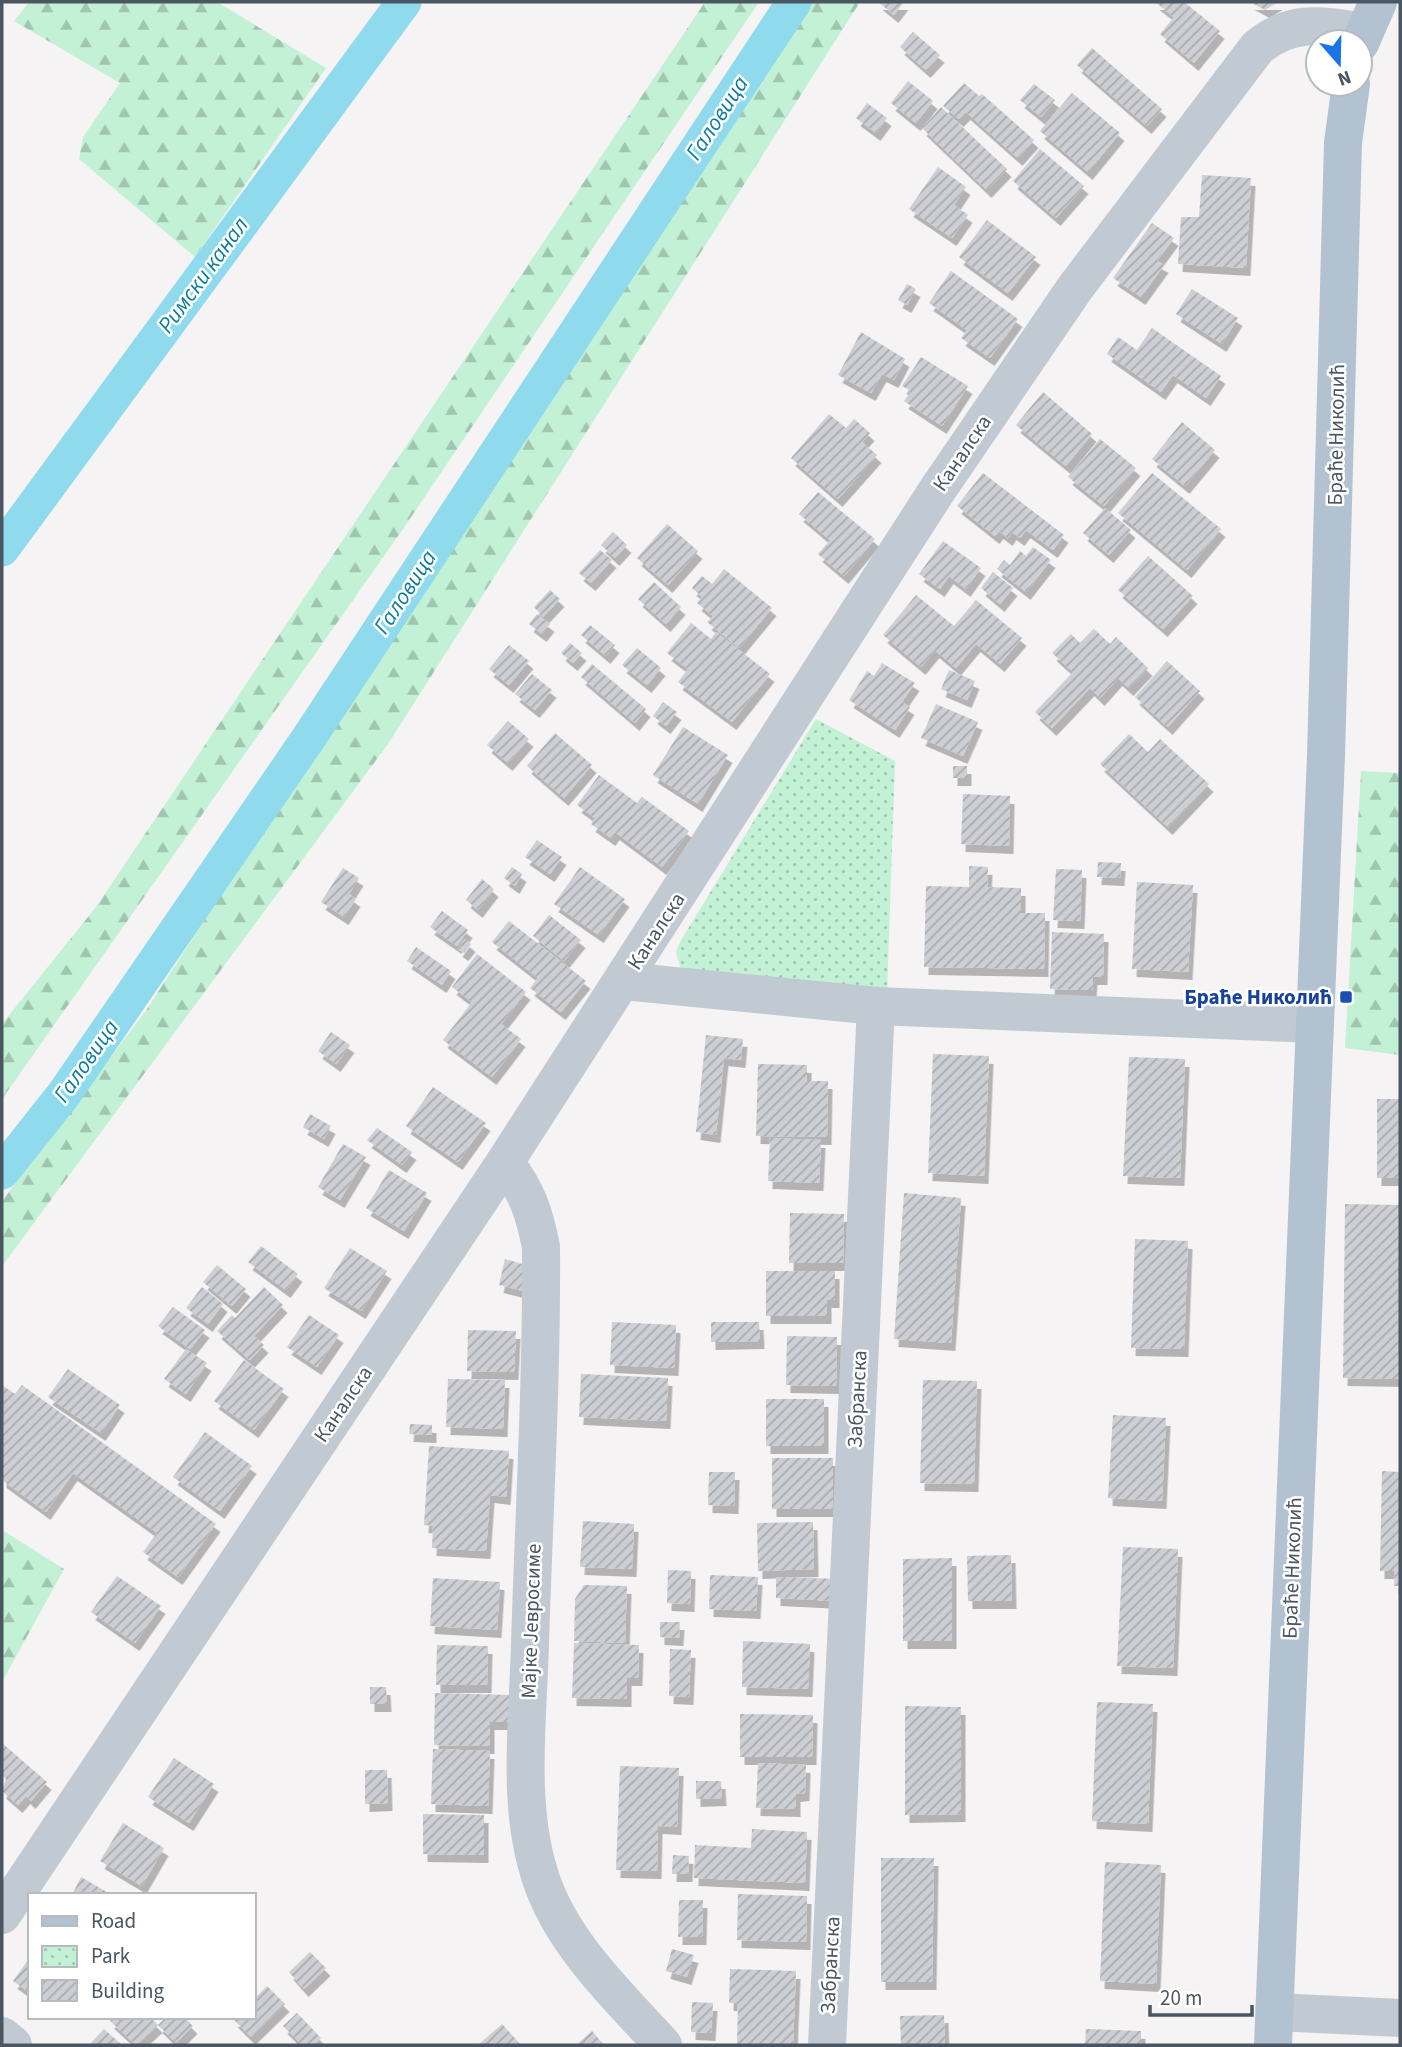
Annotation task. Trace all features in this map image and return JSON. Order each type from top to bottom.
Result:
[{"type":"main road","name":"Браће Николић","points":[[1274,2029],[1326,742],[1343,143],[1349,98]]},
{"type":"street","name":"Каналска","points":[[2,1915],[506,1162],[999,398],[1075,289],[1257,48],[1286,29],[1307,25],[1367,26]]},
{"type":"street","points":[[624,981],[876,1006],[1313,1024]]},
{"type":"street","name":"Забранска","points":[[827,2045],[876,1006]]},
{"type":"street","name":"Мајке Јевросиме","points":[[506,1162],[526,1191],[535,1216],[541,1247],[527,1767],[534,1854],[546,1892],[570,1934],[604,1980],[663,2045]]},
{"type":"street","points":[[1400,2012],[1400,2045]]},
{"type":"street","points":[[1274,2029],[1400,2018]]},
{"type":"street","points":[[2,2036],[13,2045]]},
{"type":"green space","points":[[29,2],[217,2],[326,68],[195,257],[79,159],[83,137],[120,83],[14,21]]},
{"type":"green space","points":[[705,2],[759,2],[403,529],[2,1099],[2,1024],[96,907]]},
{"type":"green space","points":[[810,2],[860,2],[388,744],[2,1266],[2,1201],[145,1012],[537,406]]},
{"type":"green space","points":[[816,719],[895,761],[887,994],[681,969],[676,952],[680,942]]},
{"type":"green space","points":[[1361,771],[1400,773],[1400,1055],[1345,1048]]},
{"type":"green space","points":[[2,1530],[64,1569],[2,1682]]},
{"type":"building","points":[[878,2],[904,2],[894,15]]},
{"type":"building","points":[[1155,2],[1184,2],[1220,31],[1194,63],[1160,34],[1174,17]]},
{"type":"building","points":[[1250,2],[1278,2],[1265,10]]},
{"type":"building","points":[[913,32],[940,55],[926,70],[900,47]]},
{"type":"building","points":[[1092,48],[1162,109],[1147,126],[1077,65]]},
{"type":"building","points":[[908,81],[933,101],[916,123],[891,103]]},
{"type":"building","points":[[964,83],[979,96],[982,94],[1034,140],[1018,158],[966,112],[959,119],[943,106]]},
{"type":"building","points":[[1034,84],[1055,100],[1041,117],[1020,100]]},
{"type":"building","points":[[1072,93],[1120,133],[1088,172],[1040,131]]},
{"type":"building","points":[[867,103],[887,118],[876,133],[856,118]]},
{"type":"building","points":[[941,107],[1007,169],[987,190],[922,128]]},
{"type":"building","points":[[1040,149],[1084,186],[1056,218],[1013,181]]},
{"type":"building","points":[[938,167],[966,187],[954,205],[968,215],[952,238],[909,209]]},
{"type":"building","points":[[1202,175],[1251,178],[1246,268],[1178,264],[1181,217],[1199,217]]},
{"type":"building","points":[[987,220],[1036,257],[1008,293],[959,257]]},
{"type":"building","points":[[1152,223],[1174,238],[1157,261],[1164,265],[1141,297],[1113,278]]},
{"type":"building","points":[[951,271],[1018,319],[990,358],[961,338],[967,330],[929,303]]},
{"type":"building","points":[[907,284],[916,289],[907,305],[898,300]]},
{"type":"building","points":[[1192,289],[1238,318],[1222,344],[1176,314]]},
{"type":"building","points":[[1152,328],[1221,376],[1206,398],[1173,375],[1161,392],[1107,354],[1118,337],[1137,350]]},
{"type":"building","points":[[861,332],[905,359],[894,380],[882,374],[871,393],[838,375]]},
{"type":"building","points":[[921,357],[968,386],[942,426],[904,401],[911,391],[902,386]]},
{"type":"building","points":[[1043,392],[1092,434],[1066,466],[1016,425]]},
{"type":"building","points":[[829,414],[846,428],[854,419],[870,433],[862,442],[877,455],[838,499],[791,458]]},
{"type":"building","points":[[1182,422],[1215,450],[1185,486],[1152,459]]},
{"type":"building","points":[[1100,439],[1136,468],[1104,506],[1068,477]]},
{"type":"building","points":[[983,473],[1064,535],[1053,550],[1026,530],[1020,538],[1012,532],[1008,538],[999,531],[995,536],[957,506]]},
{"type":"building","points":[[1152,473],[1221,529],[1187,570],[1118,513]]},
{"type":"building","points":[[818,492],[875,539],[844,576],[818,554],[830,540],[799,514]]},
{"type":"building","points":[[1105,508],[1131,530],[1109,555],[1083,533]]},
{"type":"building","points":[[667,524],[698,551],[668,585],[637,558]]},
{"type":"building","points":[[613,532],[627,545],[615,558],[601,545]]},
{"type":"building","points":[[943,541],[981,568],[966,589],[949,576],[940,589],[919,574]]},
{"type":"building","points":[[1033,547],[1051,560],[1026,592],[997,569],[1004,560],[1010,565],[1020,551],[1026,556]]},
{"type":"building","points":[[600,550],[612,560],[591,583],[579,573]]},
{"type":"building","points":[[1148,556],[1193,596],[1163,629],[1118,590]]},
{"type":"building","points":[[724,569],[772,608],[739,648],[707,622],[713,616],[697,603],[702,597],[692,588],[702,576],[712,584]]},
{"type":"building","points":[[993,572],[1013,588],[1000,604],[981,588]]},
{"type":"building","points":[[654,582],[681,607],[666,624],[638,599]]},
{"type":"building","points":[[550,590],[560,599],[543,617],[534,607]]},
{"type":"building","points":[[916,595],[954,626],[976,600],[1022,638],[1000,664],[976,644],[956,668],[935,650],[921,667],[883,635]]},
{"type":"building","points":[[537,614],[550,624],[542,634],[529,624]]},
{"type":"building","points":[[691,623],[711,639],[716,632],[770,674],[732,722],[678,682],[688,669],[667,653]]},
{"type":"building","points":[[590,625],[615,645],[606,656],[581,635]]},
{"type":"building","points":[[1094,629],[1110,644],[1116,637],[1148,668],[1129,688],[1118,678],[1100,698],[1090,688],[1052,728],[1035,712],[1073,672],[1052,653],[1071,634],[1080,643]]},
{"type":"building","points":[[570,643],[582,653],[573,663],[561,653]]},
{"type":"building","points":[[509,645],[529,661],[509,685],[489,669]]},
{"type":"building","points":[[637,648],[661,668],[647,685],[622,665]]},
{"type":"building","points":[[1167,661],[1200,691],[1168,727],[1135,697]]},
{"type":"building","points":[[882,663],[915,683],[902,702],[910,707],[895,730],[849,700],[867,671],[874,676]]},
{"type":"building","points":[[592,664],[646,709],[635,723],[581,677]]},
{"type":"building","points":[[949,670],[975,681],[967,700],[941,689]]},
{"type":"building","points":[[532,674],[552,690],[535,710],[515,694]]},
{"type":"building","points":[[663,702],[677,712],[666,726],[653,716]]},
{"type":"building","points":[[936,704],[978,722],[963,756],[921,738]]},
{"type":"building","points":[[508,721],[529,739],[508,763],[487,745]]},
{"type":"building","points":[[683,727],[728,755],[698,804],[653,775]]},
{"type":"building","points":[[555,733],[592,765],[564,798],[527,766]]},
{"type":"building","points":[[1129,734],[1148,752],[1160,739],[1209,784],[1168,827],[1100,764]]},
{"type":"building","points":[[953,766],[967,766],[967,778],[953,778]]},
{"type":"building","points":[[599,775],[637,803],[642,797],[689,831],[662,867],[615,832],[611,838],[591,824],[595,818],[577,805]]},
{"type":"building","points":[[963,794],[1010,796],[1009,846],[961,844]]},
{"type":"building","points":[[537,840],[562,857],[550,874],[525,857]]},
{"type":"building","points":[[1098,862],[1121,863],[1120,878],[1097,877]]},
{"type":"building","points":[[969,866],[988,867],[987,887],[1021,888],[1021,913],[1045,913],[1044,969],[924,967],[926,886],[969,887]]},
{"type":"building","points":[[512,867],[522,874],[515,886],[504,878]]},
{"type":"building","points":[[580,867],[625,899],[599,935],[554,904]]},
{"type":"building","points":[[343,868],[359,878],[349,894],[356,899],[344,917],[321,902]]},
{"type":"building","points":[[1056,869],[1082,870],[1080,921],[1053,920]]},
{"type":"building","points":[[482,879],[494,889],[478,910],[466,900]]},
{"type":"building","points":[[1137,882],[1193,885],[1188,972],[1132,969]]},
{"type":"building","points":[[442,911],[468,930],[457,946],[430,927]]},
{"type":"building","points":[[549,915],[581,940],[564,961],[533,936]]},
{"type":"building","points":[[509,921],[586,981],[561,1012],[530,988],[538,978],[492,942]]},
{"type":"building","points":[[1052,932],[1104,934],[1103,977],[1093,977],[1092,990],[1050,989]]},
{"type":"building","points":[[465,939],[471,944],[464,953],[458,949]]},
{"type":"building","points":[[416,947],[451,971],[442,985],[407,961]]},
{"type":"building","points":[[477,954],[526,992],[501,1024],[521,1039],[492,1077],[443,1040],[472,1002],[452,987]]},
{"type":"building","points":[[331,1032],[350,1045],[336,1064],[318,1051]]},
{"type":"building","points":[[706,1035],[743,1039],[741,1060],[724,1058],[716,1135],[696,1132]]},
{"type":"building","points":[[933,1054],[989,1056],[984,1176],[928,1173]]},
{"type":"building","points":[[1129,1057],[1185,1059],[1180,1178],[1123,1176]]},
{"type":"building","points":[[758,1064],[807,1065],[807,1081],[828,1081],[827,1137],[756,1136]]},
{"type":"building","points":[[433,1087],[486,1123],[458,1162],[406,1126]]},
{"type":"building","points":[[1377,1099],[1400,1099],[1400,1178],[1377,1178]]},
{"type":"building","points":[[310,1114],[331,1126],[324,1139],[303,1127]]},
{"type":"building","points":[[377,1128],[412,1152],[402,1165],[367,1140]]},
{"type":"building","points":[[770,1138],[821,1140],[819,1183],[768,1181]]},
{"type":"building","points":[[343,1144],[366,1157],[340,1200],[318,1187]]},
{"type":"building","points":[[389,1170],[427,1193],[404,1231],[366,1208]]},
{"type":"building","points":[[904,1193],[961,1198],[951,1343],[894,1339]]},
{"type":"building","points":[[1345,1204],[1400,1205],[1400,1379],[1343,1378]]},
{"type":"building","points":[[790,1213],[844,1214],[843,1263],[789,1263]]},
{"type":"building","points":[[1135,1239],[1188,1241],[1184,1349],[1131,1348]]},
{"type":"building","points":[[261,1246],[298,1274],[286,1290],[248,1262]]},
{"type":"building","points":[[350,1248],[387,1271],[361,1311],[324,1288]]},
{"type":"building","points":[[505,1259],[533,1267],[527,1292],[499,1285]]},
{"type":"building","points":[[217,1265],[246,1289],[232,1306],[203,1282]]},
{"type":"building","points":[[766,1271],[835,1271],[835,1300],[827,1300],[827,1316],[766,1316]]},
{"type":"building","points":[[202,1287],[223,1304],[208,1324],[186,1308]]},
{"type":"building","points":[[264,1287],[283,1305],[254,1336],[264,1345],[250,1360],[217,1331],[232,1315],[235,1318]]},
{"type":"building","points":[[173,1307],[205,1330],[190,1349],[158,1326]]},
{"type":"building","points":[[309,1315],[339,1335],[317,1367],[287,1347]]},
{"type":"building","points":[[612,1322],[676,1325],[674,1368],[610,1365]]},
{"type":"building","points":[[711,1322],[759,1322],[760,1341],[711,1342]]},
{"type":"building","points":[[468,1330],[516,1331],[514,1372],[467,1371]]},
{"type":"building","points":[[787,1336],[837,1337],[836,1386],[786,1385]]},
{"type":"building","points":[[186,1349],[207,1363],[186,1394],[164,1379]]},
{"type":"building","points":[[244,1360],[284,1389],[254,1430],[214,1401]]},
{"type":"building","points":[[68,1369],[120,1405],[101,1433],[48,1397]]},
{"type":"building","points":[[581,1374],[668,1378],[666,1421],[579,1417]]},
{"type":"building","points":[[448,1379],[505,1380],[503,1429],[446,1427]]},
{"type":"building","points":[[923,1380],[977,1381],[974,1484],[920,1483]]},
{"type":"building","points":[[2,1385],[15,1394],[22,1385],[216,1524],[178,1577],[143,1552],[157,1533],[73,1473],[46,1512],[2,1480]]},
{"type":"building","points":[[766,1399],[824,1399],[824,1446],[766,1446]]},
{"type":"building","points":[[1113,1415],[1166,1418],[1162,1501],[1108,1498]]},
{"type":"building","points":[[410,1424],[432,1425],[432,1435],[409,1434]]},
{"type":"building","points":[[205,1432],[252,1466],[220,1511],[173,1477]]},
{"type":"building","points":[[429,1446],[509,1451],[506,1497],[490,1495],[486,1551],[432,1548],[433,1526],[424,1525]]},
{"type":"building","points":[[772,1458],[833,1458],[833,1509],[772,1509]]},
{"type":"building","points":[[1382,1471],[1400,1472],[1400,1586],[1394,1586],[1395,1571],[1380,1571]]},
{"type":"building","points":[[709,1472],[735,1472],[734,1506],[708,1505]]},
{"type":"building","points":[[583,1521],[634,1524],[632,1569],[580,1567]]},
{"type":"building","points":[[813,1522],[814,1569],[758,1571],[757,1523]]},
{"type":"building","points":[[1123,1547],[1178,1549],[1173,1668],[1117,1666]]},
{"type":"building","points":[[1011,1555],[1012,1601],[968,1601],[967,1556]]},
{"type":"building","points":[[952,1558],[952,1641],[903,1641],[903,1559]]},
{"type":"building","points":[[668,1570],[691,1571],[690,1604],[667,1603]]},
{"type":"building","points":[[710,1575],[758,1577],[756,1611],[709,1609]]},
{"type":"building","points":[[117,1576],[161,1606],[135,1643],[91,1612]]},
{"type":"building","points":[[776,1577],[838,1579],[837,1601],[776,1598]]},
{"type":"building","points":[[433,1578],[500,1582],[497,1630],[430,1626]]},
{"type":"building","points":[[584,1585],[627,1586],[625,1643],[574,1641],[575,1599]]},
{"type":"building","points":[[660,1622],[680,1622],[679,1638],[660,1637]]},
{"type":"building","points":[[743,1641],[810,1644],[808,1689],[742,1687]]},
{"type":"building","points":[[574,1643],[639,1645],[638,1678],[627,1678],[627,1699],[572,1698]]},
{"type":"building","points":[[437,1645],[488,1646],[487,1685],[436,1685]]},
{"type":"building","points":[[670,1649],[691,1650],[689,1697],[669,1696]]},
{"type":"building","points":[[370,1687],[386,1687],[387,1704],[370,1704]]},
{"type":"building","points":[[435,1693],[510,1695],[509,1722],[490,1722],[490,1746],[434,1745]]},
{"type":"building","points":[[1097,1702],[1153,1704],[1148,1824],[1092,1821]]},
{"type":"building","points":[[905,1706],[961,1707],[961,1814],[905,1815]]},
{"type":"building","points":[[740,1714],[813,1715],[812,1757],[740,1757]]},
{"type":"building","points":[[2,1743],[47,1782],[31,1801],[26,1796],[18,1805],[2,1791],[6,1779],[2,1775]]},
{"type":"building","points":[[433,1749],[490,1751],[488,1806],[431,1804]]},
{"type":"building","points":[[174,1758],[214,1784],[189,1823],[148,1797]]},
{"type":"building","points":[[758,1763],[806,1765],[805,1793],[796,1794],[796,1809],[756,1808]]},
{"type":"building","points":[[620,1766],[679,1768],[677,1827],[658,1826],[657,1871],[616,1870]]},
{"type":"building","points":[[365,1770],[387,1770],[388,1803],[365,1804]]},
{"type":"building","points":[[696,1781],[721,1781],[722,1798],[696,1799]]},
{"type":"building","points":[[423,1814],[484,1815],[484,1855],[423,1854]]},
{"type":"building","points":[[123,1823],[164,1848],[142,1886],[100,1861]]},
{"type":"building","points":[[752,1829],[807,1832],[805,1883],[694,1878],[695,1845],[751,1848]]},
{"type":"building","points":[[673,1855],[689,1856],[688,1874],[672,1874]]},
{"type":"building","points":[[881,1858],[934,1858],[932,1982],[881,1982]]},
{"type":"building","points":[[1105,1862],[1161,1865],[1156,1984],[1100,1981]]},
{"type":"building","points":[[81,1877],[109,1893],[73,1893]]},
{"type":"building","points":[[738,1894],[807,1896],[806,1942],[737,1940]]},
{"type":"building","points":[[679,1900],[703,1900],[702,1937],[678,1937]]},
{"type":"building","points":[[672,1949],[694,1955],[687,1977],[666,1971]]},
{"type":"building","points":[[310,1952],[326,1968],[304,1989],[289,1972]]},
{"type":"building","points":[[28,1960],[28,1992],[13,1981]]},
{"type":"building","points":[[730,1969],[796,1971],[793,2045],[737,2045],[738,2003],[729,2003]]},
{"type":"building","points":[[267,1986],[285,2004],[251,2037],[233,2019],[256,2019],[256,1997]]},
{"type":"building","points":[[692,2002],[713,2003],[711,2033],[691,2032]]},
{"type":"building","points":[[297,2013],[321,2038],[314,2045],[302,2045],[283,2026]]},
{"type":"building","points":[[944,2015],[945,2045],[901,2045],[900,2016]]},
{"type":"building","points":[[152,2019],[158,2025],[136,2045],[110,2021]]},
{"type":"building","points":[[164,2019],[186,2019],[193,2026],[176,2043],[158,2025]]},
{"type":"building","points":[[502,2024],[521,2045],[478,2045]]},
{"type":"building","points":[[104,2029],[122,2045],[89,2045]]},
{"type":"building","points":[[1086,2029],[1141,2031],[1141,2045],[1085,2045]]},
{"type":"building","points":[[592,2031],[604,2045],[576,2045]]},
{"type":"waterway","name":"Римски канал","points":[[2,549],[404,2]]},
{"type":"waterway","name":"Галовица","points":[[2,1172],[64,1094],[308,739],[794,2]]},
{"type":"place","name":"Браће Николић","points":[[1346,997]]}]
